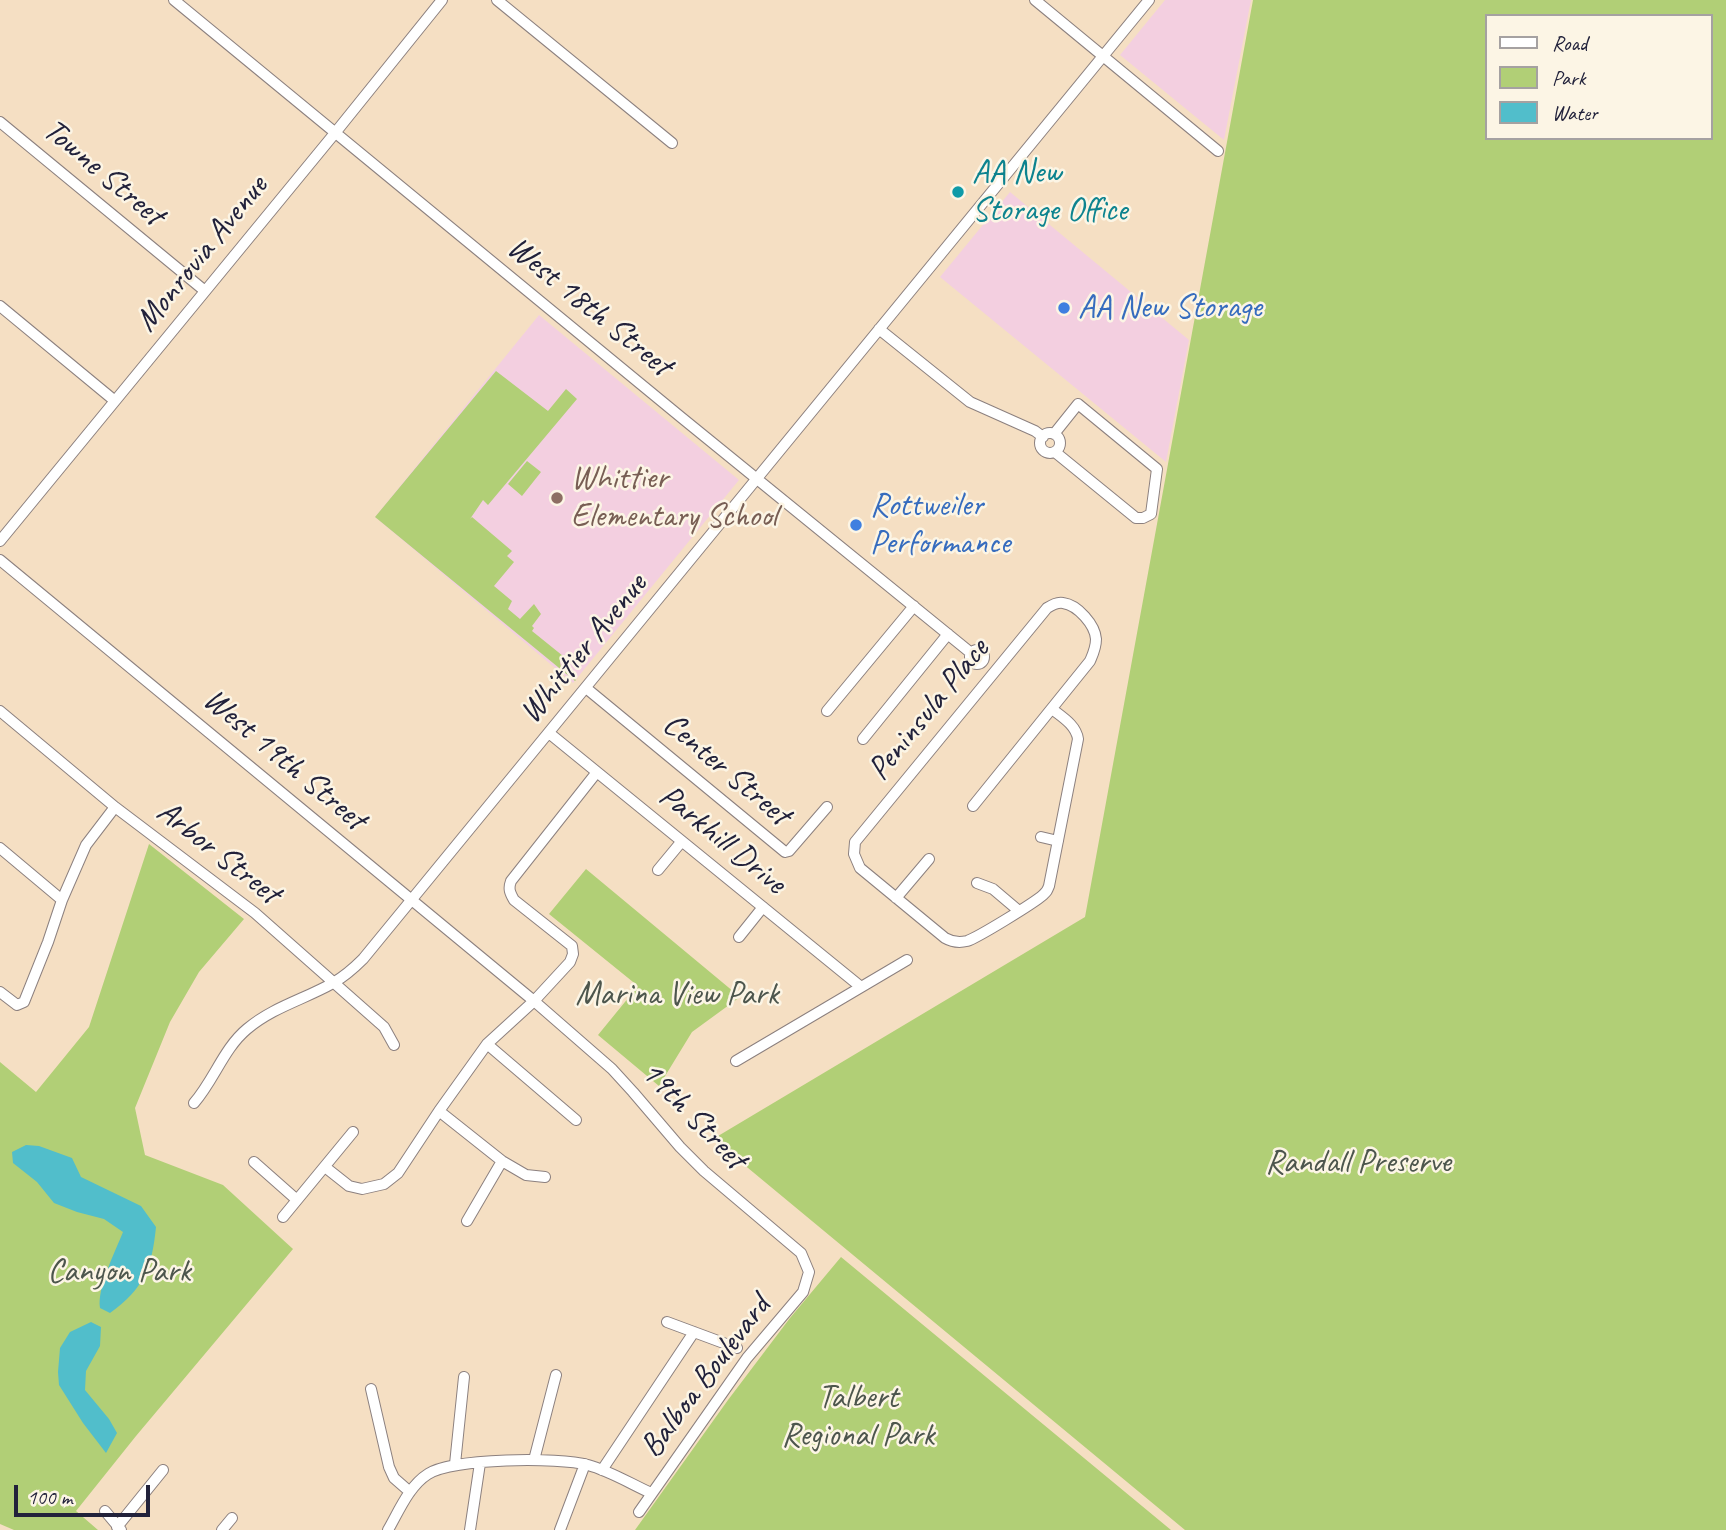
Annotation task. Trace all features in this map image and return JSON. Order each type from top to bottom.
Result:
[{"type":"street","name":"West 18th Street","points":[[174,0],[971,653],[979,650],[984,657],[1000,666]]},
{"type":"street","name":"Monrovia Avenue","points":[[0,541],[442,0]]},
{"type":"street","points":[[497,0],[672,143]]},
{"type":"street","points":[[1035,0],[1218,151]]},
{"type":"street","name":"Whittier Avenue","points":[[194,1103],[232,1045],[245,1031],[271,1012],[332,983],[363,959],[1149,0]]},
{"type":"street","name":"Towne Street","points":[[0,122],[205,291]]},
{"type":"street","points":[[0,306],[115,401]]},
{"type":"street","points":[[879,329],[970,402],[1043,437]]},
{"type":"street","points":[[1054,434],[1078,404],[1157,469],[1151,514],[1136,518],[1055,452]]},
{"type":"street","points":[[1054,434],[1060,441],[1059,447],[1055,452],[1044,451],[1041,446],[1043,437],[1054,434]]},
{"type":"street","name":"West 19th Street","points":[[0,560],[534,1001]]},
{"type":"street","name":"Peninsula Place","points":[[896,898],[860,868],[854,855],[855,842],[1047,608],[1062,603],[1070,605],[1089,621],[1096,639],[1095,651],[1090,662],[1052,709]]},
{"type":"street","points":[[827,711],[914,606]]},
{"type":"street","points":[[863,739],[948,634]]},
{"type":"street","points":[[971,653],[971,661],[989,679]]},
{"type":"street","points":[[975,665],[981,664],[984,657]]},
{"type":"street","name":"Center Street","points":[[586,688],[785,852],[789,851],[827,807]]},
{"type":"street","points":[[929,859],[896,898],[945,938],[956,942],[969,940],[1046,892],[1078,739],[1077,732],[1052,709],[972,806]]},
{"type":"street","name":"Arbor Street","points":[[0,711],[115,807],[255,913],[384,1027],[394,1045]]},
{"type":"street","name":"Parkhill Drive","points":[[549,733],[861,987]]},
{"type":"street","points":[[325,1167],[349,1186],[362,1189],[384,1184],[398,1173],[487,1044],[534,1001],[570,962],[572,946],[514,900],[509,886],[510,881],[597,772]]},
{"type":"street","points":[[0,992],[17,1005],[24,1002],[62,900],[86,845],[115,807]]},
{"type":"street","points":[[1041,837],[1058,841]]},
{"type":"street","points":[[658,870],[682,841]]},
{"type":"street","points":[[0,848],[62,900]]},
{"type":"street","points":[[978,883],[993,889],[1018,911]]},
{"type":"street","points":[[739,937],[763,907]]},
{"type":"street","points":[[736,1061],[907,960]]},
{"type":"street","name":"19th Street","points":[[534,1001],[612,1069],[704,1171],[801,1253],[809,1272]]},
{"type":"street","points":[[487,1044],[576,1120]]},
{"type":"street","points":[[439,1111],[502,1161],[526,1175],[545,1177]]},
{"type":"street","points":[[283,1217],[354,1132]]},
{"type":"street","points":[[467,1221],[502,1161]]},
{"type":"street","points":[[254,1162],[297,1200]]},
{"type":"street","name":"Balboa Boulevard","points":[[639,1512],[747,1358],[803,1292],[809,1272]]},
{"type":"street","points":[[667,1322],[737,1348]]},
{"type":"street","points":[[602,1470],[694,1332]]},
{"type":"street","points":[[534,1460],[556,1375]]},
{"type":"street","points":[[455,1464],[464,1377]]},
{"type":"street","points":[[371,1389],[389,1467],[394,1478],[410,1492]]},
{"type":"street","points":[[388,1530],[410,1492],[427,1474],[455,1464],[534,1460],[585,1464],[651,1493]]},
{"type":"street","points":[[470,1530],[481,1463]]},
{"type":"street","points":[[560,1530],[585,1464]]},
{"type":"street","points":[[105,1511],[119,1529],[163,1469]]},
{"type":"street","points":[[222,1530],[232,1518]]},
{"type":"shaded area","points":[[1165,0],[1251,0],[1224,140],[1120,55]]},
{"type":"shaded area","name":"AA New Storage","points":[[1010,192],[1189,340],[1166,462],[940,277]]},
{"type":"shaded area","name":"Whittier Elementary School","points":[[539,315],[739,480],[573,683],[375,517]]},
{"type":"green space","name":"Randall Preserve","points":[[1253,0],[1726,0],[1726,1530],[1185,1530],[713,1139],[1085,917]]},
{"type":"green space","points":[[496,371],[548,411],[566,389],[577,399],[488,505],[483,500],[470,519],[472,517],[512,551],[507,556],[514,562],[494,586],[512,601],[508,609],[520,619],[534,604],[541,614],[532,626],[532,631],[563,656],[561,667],[575,681],[375,517]]},
{"type":"green space","points":[[527,461],[541,472],[522,496],[508,484]]},
{"type":"green space","name":"Canyon Park","points":[[149,844],[244,919],[199,972],[170,1022],[135,1108],[145,1155],[223,1185],[293,1249],[76,1511],[98,1530],[14,1530],[0,1524],[0,1062],[36,1092],[89,1027]]},
{"type":"green space","name":"Marina View Park","points":[[586,869],[740,997],[692,1032],[659,1086],[598,1035],[638,986],[549,914]]},
{"type":"green space","name":"Talbert Regional Park","points":[[841,1257],[1171,1530],[635,1530],[728,1400],[790,1318]]},
{"type":"water","points":[[26,1145],[39,1146],[72,1158],[81,1177],[141,1206],[156,1227],[152,1254],[144,1276],[131,1295],[110,1313],[100,1308],[101,1290],[123,1232],[104,1219],[54,1203],[37,1182],[13,1163],[12,1152]]},
{"type":"water","points":[[91,1322],[101,1327],[100,1346],[86,1371],[85,1390],[117,1433],[106,1453],[59,1385],[60,1348],[70,1332]]},
{"type":"place","name":"AA New Storage Office","points":[[958,192]]},
{"type":"place","name":"AA New Storage","points":[[1064,308]]},
{"type":"place","name":"Whittier Elementary School","points":[[557,498]]},
{"type":"place","name":"Rottweiler Performance","points":[[856,525]]}]
